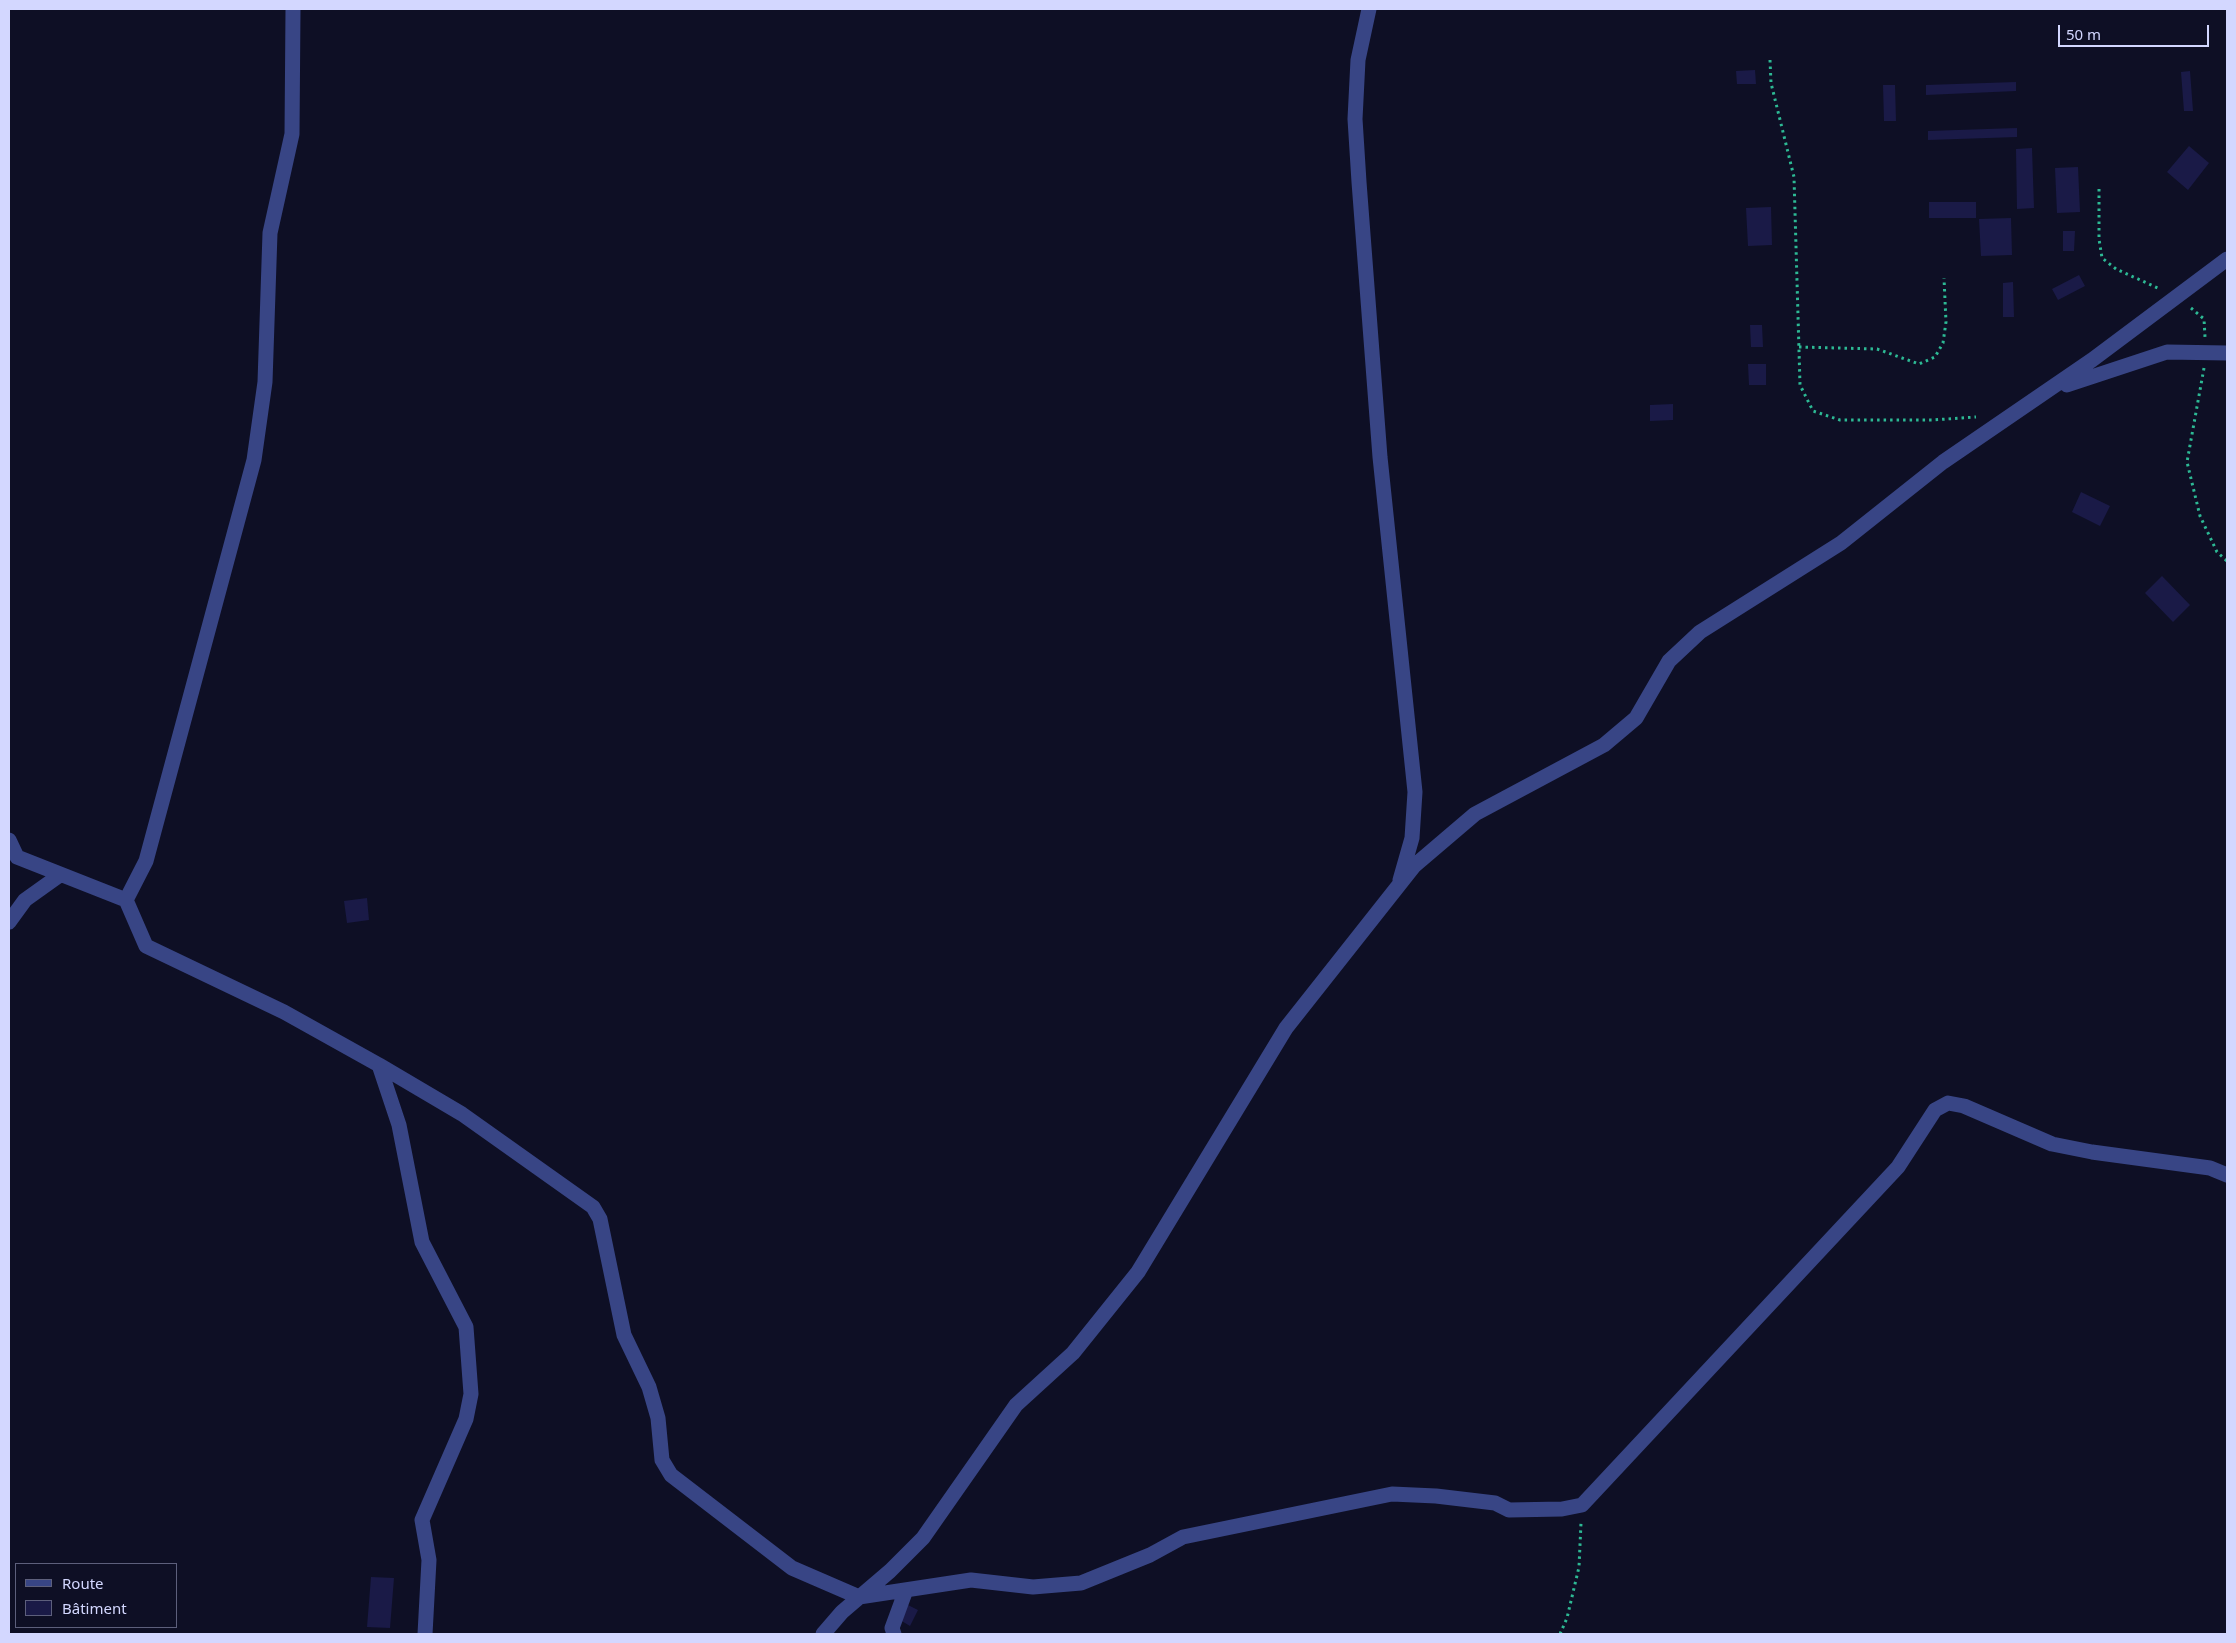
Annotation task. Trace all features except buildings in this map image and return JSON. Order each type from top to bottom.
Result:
[{"type":"street","points":[[126,900],[146,861],[254,460],[265,382],[270,233],[292,134],[293,9]]},
{"type":"street","points":[[1369,9],[1358,60],[1355,119],[1380,457],[1415,792],[1412,838],[1398,886]]},
{"type":"street","points":[[823,1634],[842,1612],[890,1571],[923,1538],[1016,1405],[1073,1353],[1138,1272],[1286,1028],[1414,866],[1475,814],[1604,745],[1636,718],[1669,661],[1700,632],[1841,543],[1943,462],[2047,392],[2227,259]]},
{"type":"street","points":[[2047,392],[2167,352],[2227,353]]},
{"type":"street","points":[[9,840],[17,858],[126,900],[146,946],[284,1012],[379,1065],[462,1114],[593,1207],[600,1219],[624,1335],[649,1388],[658,1418],[662,1460],[670,1475],[792,1568],[859,1597],[971,1580],[1033,1587],[1081,1583],[1150,1555],[1183,1537],[1392,1494],[1436,1496],[1496,1503],[1510,1510],[1562,1509],[1582,1505],[1898,1167],[1935,1110],[1948,1103],[1964,1106],[2052,1144],[2092,1152],[2210,1168],[2227,1175]]},
{"type":"street","points":[[9,922],[25,900],[60,875]]},
{"type":"street","points":[[379,1065],[399,1125],[422,1242],[466,1327],[471,1394],[466,1418],[422,1520],[429,1560],[425,1634]]},
{"type":"street","points":[[894,1634],[892,1628],[906,1590]]},
{"type":"path","points":[[1770,60],[1772,83],[1794,177],[1800,385],[1813,411],[1840,420],[1932,420],[1980,417]]},
{"type":"path","points":[[1799,347],[1877,349],[1919,364],[1935,357],[1942,343],[1946,322],[1944,278]]},
{"type":"path","points":[[1560,1634],[1567,1618],[1579,1567],[1582,1505]]}]
